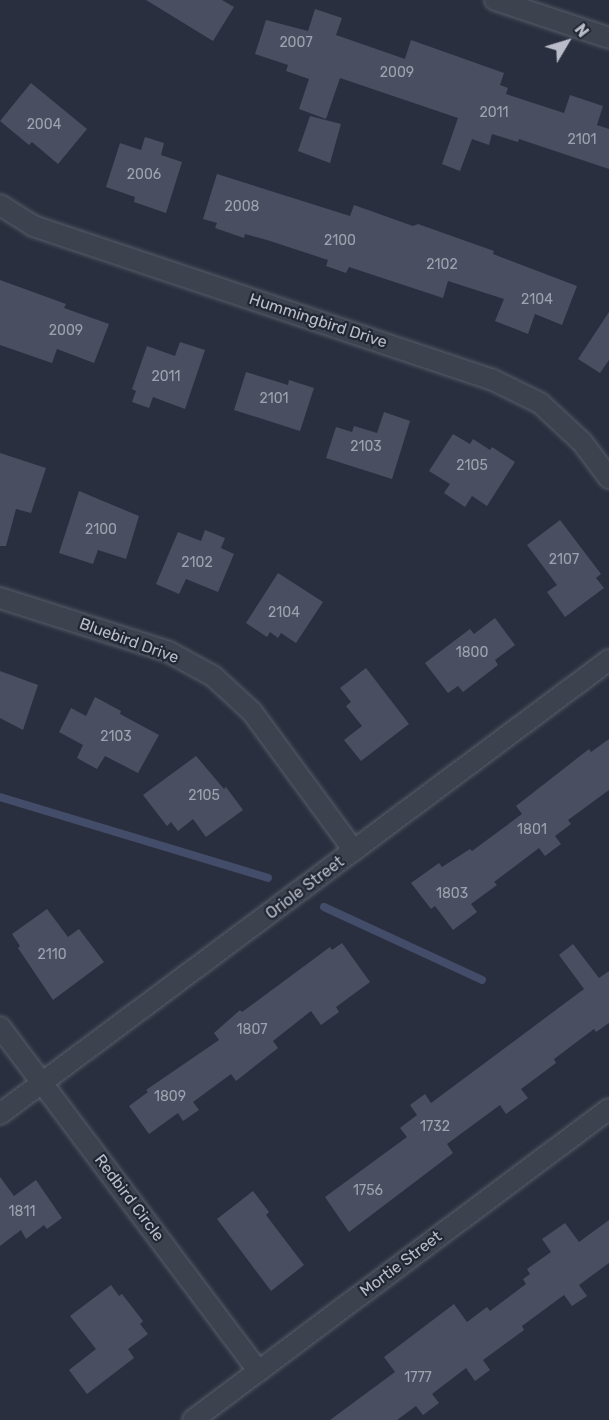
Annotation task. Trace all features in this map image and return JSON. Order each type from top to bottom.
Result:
[{"type":"street","points":[[495,0],[609,38]]},
{"type":"street","name":"Hummingbird Drive","points":[[0,205],[33,226],[491,379],[540,404],[582,442],[609,478]]},
{"type":"street","name":"Bluebird Drive","points":[[0,598],[169,652],[213,676],[252,712],[354,851]]},
{"type":"street","name":"Oriole Street","points":[[0,1114],[609,660]]},
{"type":"street","name":"Redbird Circle","points":[[0,1027],[258,1370]]},
{"type":"street","name":"Mortie Street","points":[[193,1420],[609,1109]]},
{"type":"building","points":[[146,0],[222,0],[234,7],[213,41]]},
{"type":"building","points":[[315,9],[342,18],[336,35],[405,59],[411,40],[504,73],[500,85],[508,88],[506,94],[564,113],[570,95],[603,106],[597,125],[609,129],[609,169],[519,139],[518,142],[492,134],[489,145],[472,139],[460,171],[442,164],[458,118],[340,78],[326,119],[299,109],[309,79],[286,71],[288,65],[255,54],[266,20],[308,31]]},
{"type":"building","points":[[31,83],[87,129],[58,164],[32,142],[29,145],[0,121]]},
{"type":"building","points":[[310,116],[341,124],[330,163],[298,151]]},
{"type":"building","points":[[145,137],[164,143],[161,155],[182,162],[166,213],[134,202],[135,197],[106,187],[120,143],[141,150]]},
{"type":"building","points":[[217,174],[350,216],[354,205],[413,226],[418,224],[494,251],[493,254],[577,286],[562,325],[535,314],[528,334],[495,321],[504,299],[448,281],[443,298],[349,267],[346,273],[326,266],[328,260],[267,240],[245,234],[244,238],[215,228],[217,223],[203,219]]},
{"type":"building","points":[[0,280],[66,304],[64,308],[109,324],[94,363],[57,349],[52,363],[0,345]]},
{"type":"building","points":[[609,312],[609,360],[600,373],[578,359]]},
{"type":"building","points":[[180,342],[205,350],[185,409],[153,397],[149,408],[132,402],[136,391],[132,389],[147,346],[175,356]]},
{"type":"building","points":[[246,372],[288,385],[289,380],[314,388],[300,431],[234,410]]},
{"type":"building","points":[[384,412],[410,421],[392,479],[326,458],[336,427],[352,432],[354,426],[377,433]]},
{"type":"building","points":[[453,434],[470,444],[473,439],[490,450],[492,447],[515,462],[487,506],[472,496],[465,507],[444,493],[450,484],[429,471]]},
{"type":"building","points":[[0,453],[46,468],[31,513],[16,509],[6,546],[0,546]]},
{"type":"building","points":[[79,491],[139,516],[126,559],[98,550],[93,564],[59,553]]},
{"type":"building","points":[[560,520],[601,574],[596,578],[604,588],[565,617],[547,592],[557,585],[527,545]]},
{"type":"building","points":[[205,530],[225,538],[221,548],[234,554],[218,592],[186,579],[179,594],[156,584],[178,532],[201,541]]},
{"type":"building","points":[[278,573],[323,602],[296,643],[281,633],[278,638],[270,632],[267,637],[246,623]]},
{"type":"building","points":[[495,618],[515,645],[495,660],[498,665],[463,692],[458,686],[448,693],[425,663],[470,629],[474,634]]},
{"type":"building","points":[[366,668],[409,724],[361,761],[344,740],[362,726],[346,706],[351,702],[340,688]]},
{"type":"building","points":[[0,671],[38,685],[23,730],[0,718]]},
{"type":"building","points":[[95,697],[121,711],[120,714],[159,735],[138,773],[105,756],[97,769],[77,758],[83,745],[59,732],[71,708],[86,716]]},
{"type":"building","points":[[609,739],[609,790],[568,820],[571,824],[555,836],[561,844],[545,856],[539,848],[494,882],[497,885],[471,904],[477,912],[453,930],[435,906],[431,909],[411,883],[439,863],[442,867],[470,849],[472,851],[522,814],[516,806],[589,749],[591,752]]},
{"type":"building","points":[[196,756],[224,789],[226,787],[243,810],[206,837],[193,819],[178,831],[171,822],[167,826],[143,795]]},
{"type":"building","points":[[47,909],[68,937],[79,929],[104,962],[53,1000],[18,948],[20,946],[12,934]]},
{"type":"building","points":[[342,943],[370,982],[336,1007],[339,1012],[321,1025],[311,1011],[273,1041],[278,1048],[236,1081],[231,1074],[193,1102],[199,1110],[183,1121],[178,1113],[149,1134],[129,1106],[148,1092],[146,1090],[219,1040],[214,1033],[240,1010],[242,1012],[330,947],[332,950]]},
{"type":"building","points":[[573,944],[599,978],[609,971],[609,1023],[596,1032],[594,1029],[554,1059],[556,1063],[521,1089],[528,1098],[506,1114],[500,1105],[447,1144],[453,1153],[349,1232],[325,1197],[407,1137],[400,1128],[417,1115],[410,1105],[425,1094],[431,1103],[584,989],[559,955]]},
{"type":"building","points":[[0,1177],[14,1196],[36,1180],[62,1218],[47,1229],[44,1225],[26,1239],[21,1230],[0,1246]]},
{"type":"building","points":[[253,1191],[269,1212],[266,1215],[304,1265],[271,1291],[217,1219]]},
{"type":"building","points":[[609,1220],[609,1263],[579,1285],[587,1296],[572,1306],[564,1295],[522,1326],[524,1330],[483,1360],[490,1370],[475,1381],[466,1368],[432,1394],[439,1403],[423,1415],[416,1406],[397,1420],[330,1420],[395,1372],[384,1357],[454,1304],[467,1322],[487,1307],[490,1311],[526,1284],[523,1279],[530,1274],[527,1269],[551,1252],[542,1239],[565,1223],[579,1242]]},
{"type":"building","points":[[111,1285],[119,1296],[122,1294],[143,1321],[140,1324],[148,1334],[128,1349],[134,1358],[87,1394],[69,1370],[96,1349],[70,1316]]},
{"type":"waterway","points":[[0,797],[268,878]]},
{"type":"waterway","points":[[324,907],[482,980]]}]
